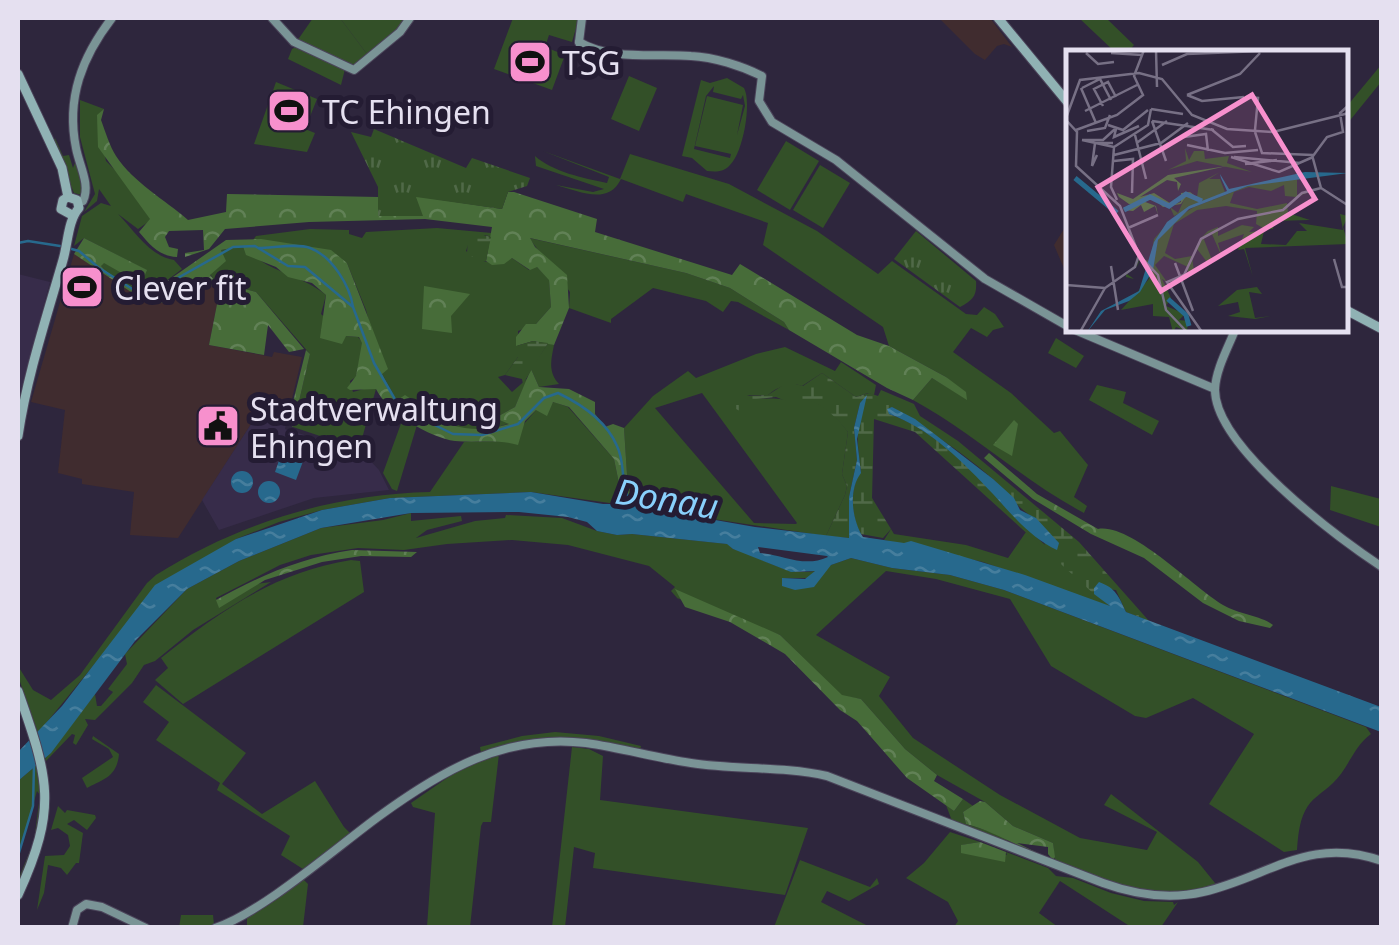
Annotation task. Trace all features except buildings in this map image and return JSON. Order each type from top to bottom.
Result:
[{"type":"main road","points":[[998,18],[1066,100]]},
{"type":"main road","points":[[18,74],[62,168],[68,197]]},
{"type":"main road","points":[[18,436],[29,376],[67,247],[72,215],[77,211],[78,202],[68,197]]},
{"type":"main road","points":[[68,197],[60,206],[72,215]]},
{"type":"main road","points":[[1349,312],[1382,329]]},
{"type":"main road","points":[[18,692],[42,764],[46,791],[44,825],[18,895]]},
{"type":"street","points":[[78,202],[84,200],[87,192],[74,143],[74,96],[84,61],[112,18]]},
{"type":"street","points":[[272,18],[294,42],[354,70],[400,32],[410,18]]},
{"type":"street","points":[[582,18],[580,44],[583,53],[590,56],[701,57],[763,77],[759,102],[768,119],[836,160],[1000,289],[1066,326]]},
{"type":"street","points":[[1079,332],[1216,389]]},
{"type":"street","points":[[1233,332],[1216,389],[1218,408],[1226,425],[1270,478],[1382,567]]},
{"type":"street","points":[[1197,384],[1211,379],[1221,364]]},
{"type":"street","points":[[214,928],[252,909],[436,776],[474,757],[536,742],[583,742],[694,763],[788,769],[827,776],[1103,884],[1144,895],[1201,893],[1304,855],[1340,852],[1382,861]]},
{"type":"street","points":[[72,928],[77,910],[86,904],[102,907],[146,928]]},
{"type":"shaded area","points":[[939,18],[990,18],[1012,47],[997,46],[985,60]]},
{"type":"shaded area","points":[[1066,226],[1066,273],[1054,245]]},
{"type":"shaded area","points":[[74,254],[140,298],[190,279],[220,289],[209,345],[272,357],[274,352],[302,357],[286,424],[255,418],[178,538],[130,535],[134,492],[82,484],[82,479],[58,473],[65,410],[31,402]]},
{"type":"shaded area","points":[[18,274],[50,282],[18,401]]},
{"type":"shaded area","points":[[255,418],[286,424],[285,429],[363,453],[379,470],[389,490],[314,498],[219,530],[202,500]]},
{"type":"green space","points":[[313,18],[340,18],[370,58],[357,69],[297,41]]},
{"type":"green space","points":[[340,18],[410,18],[370,58]]},
{"type":"green space","name":"TSG","points":[[513,18],[582,18],[572,42],[549,35],[545,47],[565,55],[552,90],[494,69]]},
{"type":"green space","points":[[1079,18],[1106,18],[1134,45],[1130,50],[1113,50]]},
{"type":"green space","points":[[298,46],[345,69],[341,85],[288,59]]},
{"type":"green space","points":[[1381,65],[1381,82],[1349,122],[1349,104]]},
{"type":"green space","points":[[629,76],[657,88],[639,131],[611,119]]},
{"type":"green space","points":[[727,78],[744,88],[747,105],[745,128],[735,159],[717,171],[707,171],[692,158],[682,156],[701,80],[710,83]],"holes":[[[714,86],[713,92],[741,99],[743,95],[745,106],[737,135],[743,105],[707,96],[695,146],[731,154],[730,158],[694,149],[706,96]]]},
{"type":"green space","name":"TC Ehingen","points":[[276,82],[317,99],[305,129],[315,133],[307,152],[254,144]]},
{"type":"green space","points":[[80,100],[104,109],[97,116],[106,161],[124,179],[151,220],[138,229],[118,214],[150,248],[174,260],[182,269],[149,290],[132,290],[101,266],[103,262],[141,283],[146,270],[84,238],[74,246],[82,216],[101,203],[111,206],[99,189],[97,201],[84,212],[95,194],[80,137]]},
{"type":"green space","points":[[104,109],[101,120],[123,166],[188,220],[226,212],[227,194],[378,197],[378,216],[422,216],[415,196],[502,209],[508,192],[514,192],[597,219],[595,232],[732,275],[740,264],[857,335],[889,346],[946,377],[966,392],[967,400],[932,378],[913,400],[887,388],[789,330],[784,322],[730,288],[686,273],[530,238],[567,275],[569,308],[554,345],[533,341],[516,346],[516,337],[526,324],[536,324],[551,307],[549,280],[537,267],[530,270],[512,258],[504,264],[486,261],[492,227],[425,219],[225,229],[209,249],[185,257],[185,253],[204,250],[203,230],[169,231],[165,237],[169,247],[178,249],[177,257],[165,254],[139,232],[150,219],[98,147],[97,115]]},
{"type":"green space","points":[[374,129],[466,168],[472,158],[530,178],[527,186],[508,192],[502,209],[416,197],[423,216],[378,216],[378,187],[351,132],[371,137]]},
{"type":"green space","points":[[55,138],[63,156],[69,155],[73,168],[76,160],[84,186],[82,195],[74,193],[53,144]]},
{"type":"green space","points":[[786,141],[819,161],[790,210],[757,190]]},
{"type":"green space","points":[[543,151],[620,179],[630,154],[729,184],[817,231],[878,274],[892,261],[966,314],[977,315],[984,307],[995,314],[1004,327],[987,337],[971,328],[953,352],[1011,393],[1054,433],[1060,431],[1088,465],[1074,497],[1087,506],[1084,513],[913,400],[932,378],[967,399],[946,377],[889,346],[883,327],[763,245],[768,223],[686,194],[683,202],[621,179],[609,192],[601,194],[556,185],[593,192],[604,189],[536,166],[535,156],[578,176],[607,183],[609,177]]},
{"type":"green space","points":[[820,165],[850,183],[823,228],[793,210]]},
{"type":"green space","points":[[437,228],[492,233],[491,237],[485,235],[469,242],[466,251],[488,262],[512,258],[529,270],[536,266],[549,279],[551,307],[536,324],[518,331],[518,357],[505,375],[498,377],[512,392],[528,378],[515,407],[497,417],[511,423],[488,430],[457,430],[397,401],[382,374],[366,310],[347,263],[300,246],[253,240],[256,236],[310,229],[349,230],[349,234],[362,238],[366,232]]},
{"type":"green space","points":[[916,231],[976,281],[975,294],[968,302],[960,307],[894,259]]},
{"type":"green space","points":[[475,233],[491,237],[486,261],[480,262],[467,253],[468,237]]},
{"type":"green space","points":[[84,238],[147,270],[141,284],[104,263],[101,266],[125,285],[146,291],[153,291],[226,240],[261,239],[331,250],[347,263],[388,369],[382,374],[396,401],[405,395],[420,405],[423,414],[455,426],[497,427],[509,424],[495,418],[515,407],[531,369],[539,387],[569,389],[595,402],[595,414],[605,427],[613,424],[624,428],[628,490],[640,508],[622,498],[614,459],[569,407],[553,402],[547,416],[536,410],[525,421],[518,445],[455,441],[410,422],[389,406],[376,389],[350,390],[347,388],[356,376],[362,343],[359,337],[346,336],[342,344],[320,338],[326,295],[312,283],[288,277],[276,267],[246,255],[243,246],[221,250],[226,261],[210,275],[215,281],[256,292],[304,349],[289,352],[268,325],[264,355],[209,345],[220,289],[190,279],[169,304],[140,298],[74,254]]},
{"type":"green space","points":[[529,238],[686,273],[730,288],[784,322],[789,330],[738,302],[731,301],[723,312],[706,301],[653,288],[611,319],[611,323],[569,308],[570,292]]},
{"type":"green space","points":[[244,246],[262,262],[326,295],[321,314],[346,336],[358,337],[363,343],[356,377],[350,381],[353,392],[376,389],[359,449],[293,427],[310,354],[256,292],[215,281],[210,274],[225,261],[221,250]]},
{"type":"green space","points":[[424,286],[470,294],[451,316],[452,333],[422,329]]},
{"type":"green space","points":[[1056,338],[1084,356],[1076,368],[1048,353]]},
{"type":"green space","points":[[533,341],[548,343],[523,384],[522,379],[505,375],[518,357],[516,346]]},
{"type":"green space","points":[[548,343],[554,345],[552,370],[559,384],[539,387],[531,369]]},
{"type":"green space","points":[[785,347],[835,371],[841,362],[876,385],[874,395],[856,397],[822,373],[802,386],[780,387],[768,395],[747,395],[816,403],[848,432],[842,474],[847,486],[826,536],[640,508],[628,490],[624,428],[653,396],[688,371],[696,378]],"holes":[[[702,393],[797,523],[754,523],[655,408]]]},
{"type":"green space","points":[[306,350],[310,354],[293,427],[288,422]]},
{"type":"green space","points":[[822,373],[856,397],[869,393],[878,396],[881,390],[914,404],[920,416],[958,441],[1079,542],[1149,621],[1126,612],[1116,590],[1094,588],[1094,594],[915,432],[874,419],[872,498],[891,529],[883,538],[861,534],[853,511],[853,494],[861,472],[858,424],[867,397],[860,403],[854,428],[857,460],[849,497],[849,538],[826,536],[847,486],[842,474],[848,432],[830,412],[807,400],[791,403],[776,397],[756,399],[752,406],[740,411],[731,402],[736,396],[768,395],[788,382],[803,386]],"holes":[[[892,407],[995,481],[1036,519],[1045,545],[954,454],[912,424],[889,414]]]},
{"type":"green space","points":[[1097,385],[1126,392],[1123,403],[1159,421],[1152,435],[1089,400]]},
{"type":"green space","points":[[554,402],[568,407],[614,459],[622,498],[631,506],[531,492],[390,498],[279,522],[236,539],[97,661],[38,733],[18,666],[33,690],[51,700],[80,675],[156,575],[220,540],[288,515],[358,498],[430,492],[464,442],[509,441],[537,409]]},
{"type":"green space","points":[[403,418],[417,425],[397,491],[383,473]]},
{"type":"green space","points":[[1014,420],[1018,424],[1012,456],[993,445]]},
{"type":"green space","points":[[989,453],[1037,494],[1098,529],[1127,536],[1223,605],[1273,625],[1270,628],[1239,621],[1203,603],[1144,558],[1091,534],[1033,499],[984,458]]},
{"type":"green space","points":[[1331,486],[1381,499],[1381,527],[1330,510]]},
{"type":"green space","points":[[411,513],[411,521],[461,516],[462,521],[427,530],[416,538],[506,515],[562,518],[617,535],[728,544],[784,569],[815,571],[810,578],[782,578],[795,590],[831,565],[851,558],[950,575],[1004,590],[1366,727],[1371,734],[1338,777],[1308,806],[1300,825],[1297,850],[1284,852],[1209,804],[1254,734],[1193,698],[1146,718],[1135,716],[1051,666],[1010,599],[936,579],[886,571],[816,635],[890,677],[879,696],[913,738],[1000,795],[1080,838],[1147,850],[1157,832],[1104,805],[1111,794],[1198,862],[1215,883],[1213,888],[1173,894],[1121,888],[1055,862],[1053,843],[1013,826],[985,802],[937,775],[905,749],[861,699],[842,696],[780,635],[677,598],[671,591],[675,587],[649,566],[568,545],[512,540],[404,550],[358,548],[311,555],[280,565],[216,598],[219,607],[256,584],[271,582],[144,665],[132,683],[95,720],[85,719],[88,725],[76,745],[72,734],[46,761],[95,694],[97,706],[101,706],[113,692],[108,689],[127,664],[125,654],[187,589],[239,561],[321,528]]},
{"type":"green space","points":[[891,529],[894,534],[966,545],[1008,558],[1026,532],[1111,607],[983,562],[884,540]]},
{"type":"green space","points":[[352,550],[417,552],[411,557],[361,556],[322,562],[265,580],[219,608],[216,600],[265,575]]},
{"type":"green space","points":[[351,560],[360,561],[364,592],[183,704],[155,680],[168,668],[161,658],[227,610],[273,584]]},
{"type":"green space","points":[[675,589],[780,635],[842,695],[861,699],[905,749],[937,775],[934,781],[963,799],[954,811],[907,778],[857,721],[840,710],[785,654],[730,622],[685,607]]},
{"type":"green space","points":[[156,685],[246,753],[222,784],[262,814],[315,781],[351,834],[303,869],[281,855],[290,836],[217,790],[220,783],[156,740],[169,722],[143,702]]},
{"type":"green space","points":[[555,732],[599,736],[641,746],[640,751],[541,742],[481,753],[480,747]]},
{"type":"green space","points":[[93,736],[119,754],[112,773],[87,788],[82,778],[113,757]]},
{"type":"green space","points":[[572,747],[603,756],[600,800],[808,828],[785,895],[593,868],[595,853],[574,847],[565,927],[552,927]]},
{"type":"green space","points":[[499,754],[491,822],[481,826],[470,927],[427,927],[435,813],[411,803],[460,769]]},
{"type":"green space","points":[[38,764],[42,822],[18,888],[34,841],[40,795],[37,791],[18,858],[18,781]]},
{"type":"green space","points":[[963,799],[973,806],[963,812],[966,824],[1001,835],[1012,845],[952,821],[946,805],[954,811]]},
{"type":"green space","points":[[980,801],[1013,826],[1053,843],[1053,860],[1048,847],[1017,843],[1044,856],[966,824],[963,812]]},
{"type":"green space","points":[[58,806],[65,813],[67,810],[96,818],[87,830],[74,820],[67,824],[83,833],[79,863],[67,875],[61,868],[48,865],[37,910],[45,856],[64,855],[70,846],[68,835],[58,828],[51,830]]},
{"type":"green space","points":[[950,832],[980,842],[962,845],[1007,855],[1006,852],[1048,868],[1056,876],[1073,878],[1111,893],[1144,901],[1174,905],[1178,902],[1161,927],[1131,927],[1060,881],[1039,913],[1058,927],[954,927],[958,921],[948,902],[906,878]]},
{"type":"green space","points":[[980,842],[1006,852],[1005,862],[961,853],[961,845]]},
{"type":"green space","points":[[800,860],[870,887],[877,878],[879,884],[849,901],[827,891],[821,902],[870,927],[774,927]]},
{"type":"green space","points":[[301,877],[308,884],[303,927],[247,928],[247,914],[285,887],[288,891]]},
{"type":"green space","points":[[181,915],[213,915],[214,925],[179,928]]},
{"type":"water","points":[[867,395],[857,439],[861,473],[853,496],[854,514],[863,537],[911,541],[1025,575],[1110,606],[1094,594],[1099,582],[1105,584],[1119,597],[1126,612],[1381,707],[1381,732],[1004,590],[950,575],[851,558],[831,565],[814,587],[795,590],[782,586],[782,578],[805,579],[815,571],[791,572],[727,544],[617,535],[597,531],[587,522],[568,517],[519,512],[411,513],[321,528],[239,561],[187,589],[135,641],[51,753],[18,781],[18,752],[62,706],[155,585],[236,539],[322,510],[390,498],[531,492],[849,538],[849,497],[857,460],[854,428],[860,403]],"holes":[[[758,547],[827,556],[802,561],[760,553]]]},
{"type":"water","points":[[892,407],[915,419],[993,479],[1014,498],[1020,510],[1036,518],[1059,543],[1057,550],[1022,525],[946,448],[889,414],[887,409]]},
{"type":"water","points":[[283,449],[305,456],[296,480],[275,472]]},
{"type":"water","points":[[242,471],[250,474],[250,490],[242,493],[234,490],[231,482],[234,474]]},
{"type":"water","points":[[269,481],[277,484],[277,500],[269,503],[261,500],[258,492],[261,484]]},
{"type":"waterway","points":[[18,243],[60,246]]},
{"type":"waterway","name":"Donau","points":[[68,248],[79,251],[134,290],[151,293],[233,247],[255,246],[288,266],[305,267],[353,307],[374,363],[400,408],[453,434],[482,435],[518,424],[544,398],[558,393],[592,414],[606,428],[620,454],[626,493],[635,507]]},
{"type":"waterway","points":[[259,248],[299,246],[318,252],[339,273],[353,307]]},
{"type":"waterway","points":[[18,856],[33,806],[34,765]]},
{"type":"place","name":"TSG","points":[[530,62]]},
{"type":"place","name":"TC Ehingen","points":[[289,111]]},
{"type":"place","name":"Clever fit","points":[[82,287]]},
{"type":"place","name":"Stadtverwaltung Ehingen","points":[[218,426]]}]
